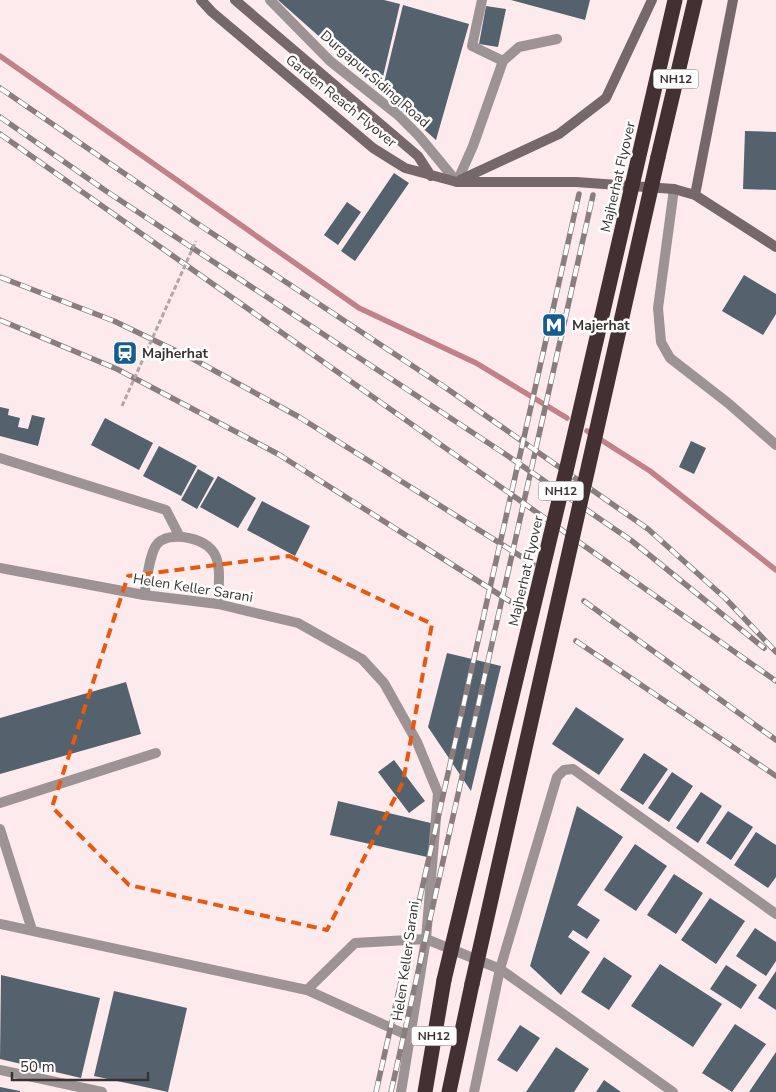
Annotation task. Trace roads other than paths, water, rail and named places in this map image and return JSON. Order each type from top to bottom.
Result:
[{"type":"highway","name":"Majherhat Flyover","points":[[425,1092],[444,980],[567,467],[675,0]]},
{"type":"highway","name":"NH12","points":[[449,1092],[695,0]]},
{"type":"main road","name":"Garden Reach Flyover","points":[[201,0],[373,148],[405,168],[430,176]]},
{"type":"main road","name":"Garden Reach Flyover","points":[[235,0],[418,156],[430,176]]},
{"type":"main road","points":[[457,182],[559,134],[606,98],[652,0]]},
{"type":"main road","points":[[695,195],[733,0]]},
{"type":"main road","points":[[430,176],[457,182],[576,182],[674,190],[695,195],[776,247]]},
{"type":"street","name":"Durgapur Siding Road","points":[[270,0],[330,60],[398,115],[419,136],[457,182]]},
{"type":"street","points":[[482,0],[472,46],[503,61]]},
{"type":"street","points":[[457,182],[473,146],[503,61],[518,48],[557,39]]},
{"type":"street","points":[[674,190],[658,308],[661,342],[670,358],[728,403],[776,445]]},
{"type":"street","points":[[0,458],[166,510],[180,537]]},
{"type":"street","points":[[144,595],[154,550],[158,542],[169,537],[180,537],[194,539],[212,548],[219,562],[218,604]]},
{"type":"street","name":"Helen Keller Sarani","points":[[0,568],[144,595],[218,604],[298,623],[362,659],[384,683],[417,742],[438,793],[426,939],[401,1092]]},
{"type":"street","points":[[0,804],[156,754]]},
{"type":"street","points":[[474,1092],[500,969],[557,777],[564,770],[572,769],[776,914]]},
{"type":"street","points":[[0,830],[32,930]]},
{"type":"street","points":[[0,924],[307,990],[409,1036]]},
{"type":"street","points":[[307,990],[355,943],[426,939],[500,969],[673,1092]]},
{"type":"street","points":[[0,1070],[102,1092]]},
{"type":"waterway","points":[[0,56],[359,308],[476,363],[567,418]]},
{"type":"waterway","points":[[587,431],[650,471],[776,570]]},
{"type":"railway","points":[[0,88],[192,220],[446,388],[648,529],[725,598],[776,652]]},
{"type":"railway","points":[[0,117],[106,191],[505,454],[632,541],[764,648]]},
{"type":"railway","points":[[0,134],[776,681]]},
{"type":"railway","points":[[376,1092],[579,194]]},
{"type":"railway","points":[[391,1092],[593,195]]},
{"type":"railway","points":[[0,277],[114,321],[195,360],[299,417],[533,564]]},
{"type":"railway","points":[[0,320],[117,369],[278,454],[522,609]]},
{"type":"railway","points":[[584,601],[776,740]]},
{"type":"railway","points":[[576,641],[776,776]]},
{"type":"place","name":"Majerhat","points":[[554,325]]},
{"type":"place","name":"Majherhat","points":[[125,353]]}]
